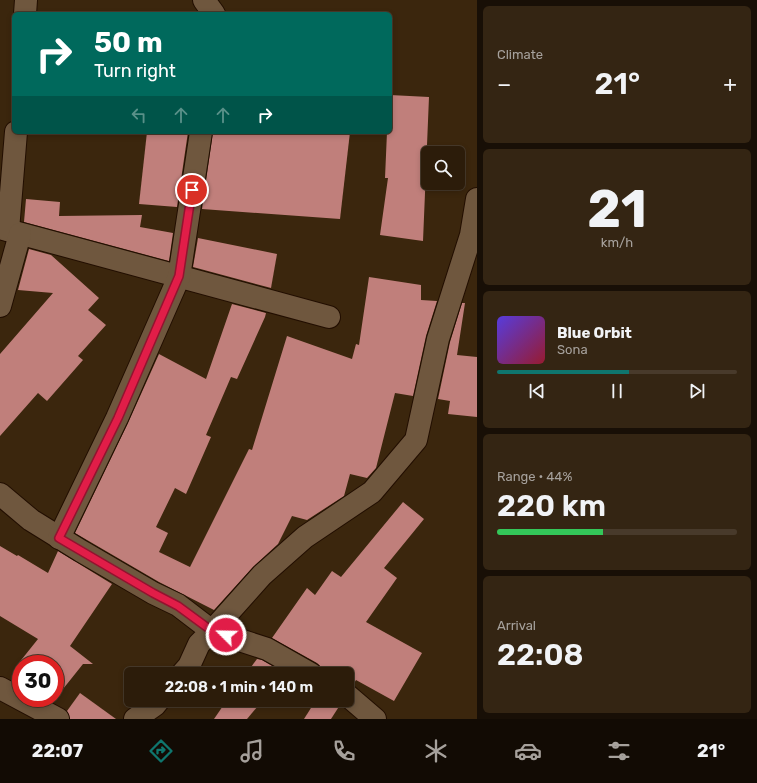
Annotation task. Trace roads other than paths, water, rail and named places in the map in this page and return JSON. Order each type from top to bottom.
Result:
[{"type":"street","points":[[25,12],[26,0]]},
{"type":"street","points":[[204,0],[213,12]]},
{"type":"street","points":[[0,306],[9,231],[16,134]]},
{"type":"street","points":[[59,538],[118,418],[179,276],[201,134]]},
{"type":"street","points":[[188,667],[199,644],[262,575],[305,537],[372,492],[416,440],[438,339],[471,235],[477,199]]},
{"type":"street","points":[[9,231],[329,317]]},
{"type":"street","points":[[0,494],[31,520],[153,593],[178,606],[212,631],[267,649],[299,667]]},
{"type":"street","points":[[0,688],[58,719]]},
{"type":"street","points":[[354,701],[375,719]]},
{"type":"street","points":[[135,719],[151,707]]}]
